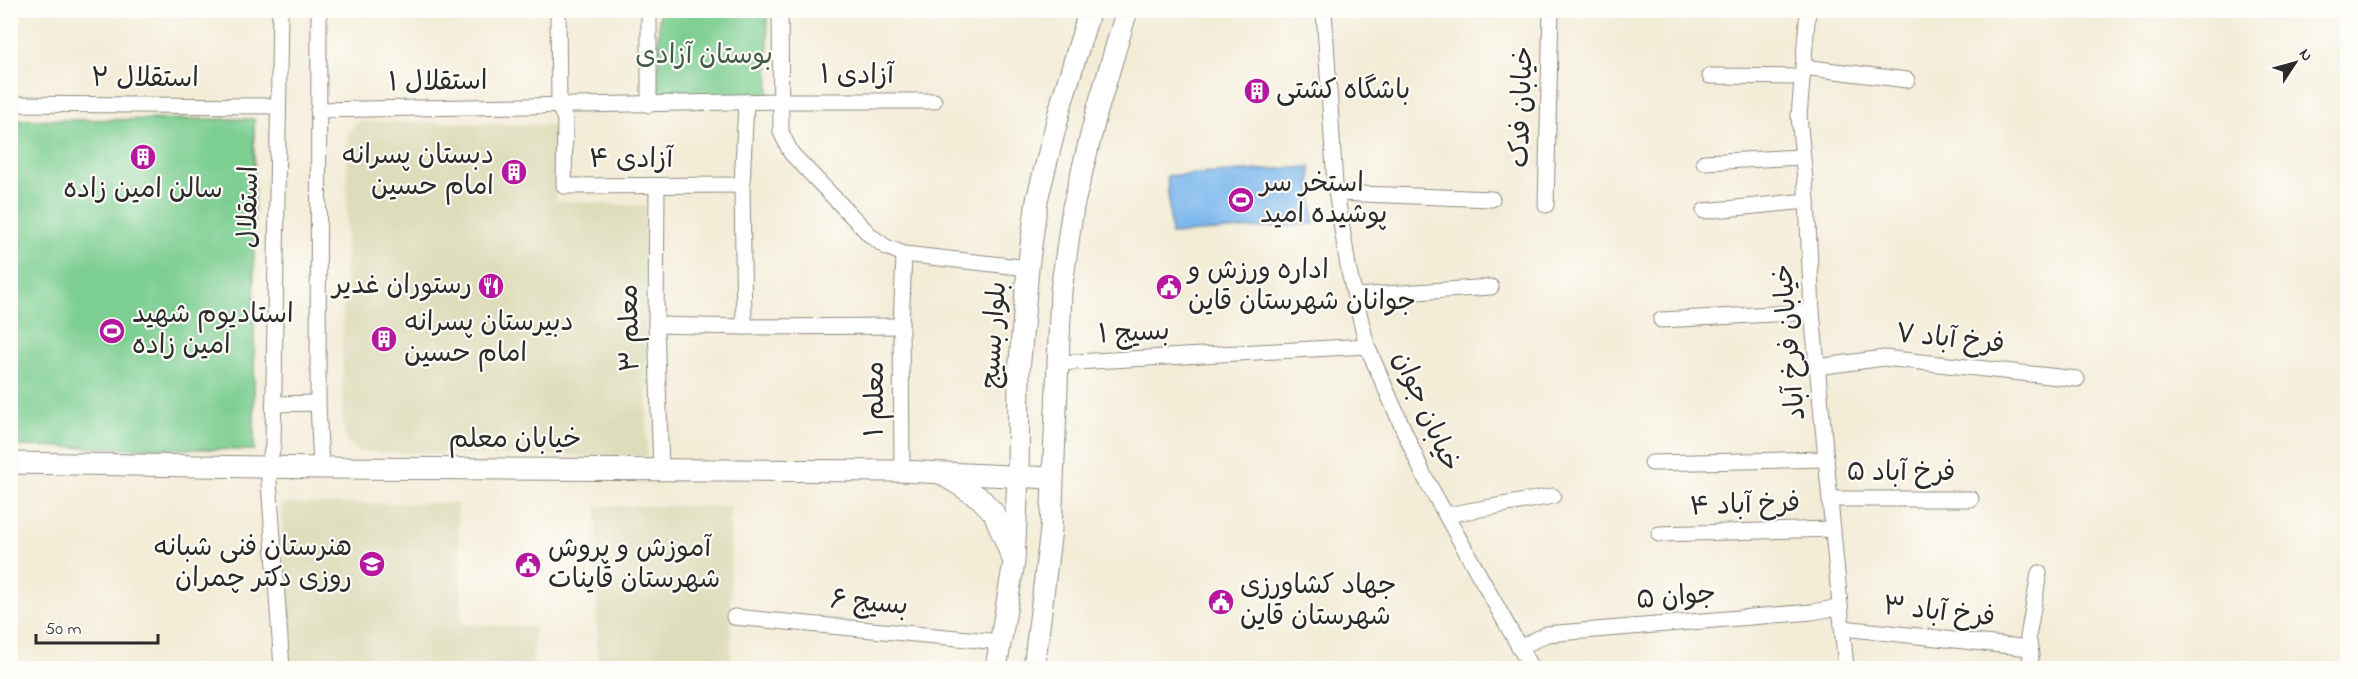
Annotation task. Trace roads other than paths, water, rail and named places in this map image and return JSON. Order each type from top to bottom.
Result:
[{"type":"main road","name":"بلوار بسیج","points":[[996,669],[1014,562],[1019,372],[1028,268],[1037,200],[1062,101],[1090,10]]},
{"type":"main road","points":[[1034,669],[1051,529],[1061,291],[1073,207],[1097,111],[1127,10]]},
{"type":"main road","name":"خیابان معلم","points":[[10,464],[902,471],[1052,478]]},
{"type":"main road","points":[[939,472],[980,498],[994,513],[1014,562]]},
{"type":"street","name":"استقلال","points":[[280,10],[273,446],[268,467],[282,669]]},
{"type":"street","points":[[319,10],[318,403],[321,468]]},
{"type":"street","points":[[558,10],[559,106]]},
{"type":"street","points":[[649,10],[649,105]]},
{"type":"street","points":[[780,10],[781,132],[791,153],[871,236],[886,247],[904,254],[1028,268]]},
{"type":"street","name":"خیابان جوان","points":[[1324,10],[1337,194],[1349,272],[1367,346],[1424,474],[1531,669]]},
{"type":"street","name":"خیابان فدک","points":[[1546,205],[1551,10]]},
{"type":"street","name":"خیابان فرخ آباد","points":[[1808,10],[1798,116],[1807,201],[1812,312],[1846,669]]},
{"type":"street","points":[[1710,76],[1802,72],[1907,80]]},
{"type":"street","name":"آزادی ۱","points":[[649,105],[780,101],[934,101]]},
{"type":"street","points":[[744,327],[742,185],[746,102]]},
{"type":"street","name":"استقلال ۲","points":[[10,104],[279,106]]},
{"type":"street","name":"استقلال ۱","points":[[318,110],[649,105]]},
{"type":"street","name":"آزادی ۴","points":[[559,106],[565,119],[564,186],[742,185]]},
{"type":"street","points":[[1704,162],[1802,157]]},
{"type":"street","name":"معلم ۳","points":[[657,186],[656,325],[661,469]]},
{"type":"street","points":[[1337,194],[1492,199]]},
{"type":"street","points":[[1704,211],[1807,201]]},
{"type":"street","name":"معلم ۱","points":[[902,471],[901,326],[904,254]]},
{"type":"street","points":[[1356,297],[1491,286]]},
{"type":"street","points":[[1660,320],[1812,312]]},
{"type":"street","points":[[656,325],[901,326]]},
{"type":"street","name":"بسیج ۱","points":[[1057,363],[1367,346]]},
{"type":"street","name":"فرخ آباد ۷","points":[[1818,367],[1884,358],[2077,379]]},
{"type":"street","points":[[273,404],[318,403]]},
{"type":"street","points":[[1652,463],[1826,459]]},
{"type":"street","points":[[1446,515],[1553,496]]},
{"type":"street","name":"فرخ آباد ۵","points":[[1830,499],[1971,499]]},
{"type":"street","name":"فرخ آباد ۴","points":[[1659,534],[1833,529]]},
{"type":"street","points":[[2030,669],[2028,638],[2039,573]]},
{"type":"street","name":"جوان ۵","points":[[1519,648],[1547,634],[1812,612],[1840,607]]},
{"type":"street","name":"بسیج ۶","points":[[734,617],[1000,642]]},
{"type":"street","name":"فرخ آباد ۳","points":[[1843,628],[2030,648]]},
{"type":"water","name":"استخر سر پوشیده امید","points":[[1310,167],[1314,224],[1171,234],[1167,176]]},
{"type":"place","name":"باشگاه کشتی","points":[[1257,91]]},
{"type":"place","name":"سالن امین زاده","points":[[143,157]]},
{"type":"place","name":"دبستان پسرانه امام حسین","points":[[514,172]]},
{"type":"place","name":"استخر سر پوشیده امید","points":[[1241,200]]},
{"type":"place","name":"رستوران غدیر","points":[[491,286]]},
{"type":"place","name":"اداره ورزش و جوانان شهرستان قاین","points":[[1169,287]]},
{"type":"place","name":"استادیوم شهید امین زاده","points":[[112,331]]},
{"type":"place","name":"دبیرستان پسرانه امام حسین","points":[[384,339]]},
{"type":"place","name":"هنرستان فنی شبانه روزی دکتر چمران","points":[[372,564]]},
{"type":"place","name":"آموزش و پروش شهرستان قاینات","points":[[528,565]]},
{"type":"place","name":"جهاد کشاورزی شهرستان قاین","points":[[1221,602]]},
{"type":"park label","name":"بوستان آزادی","points":[[704,56]]}]
